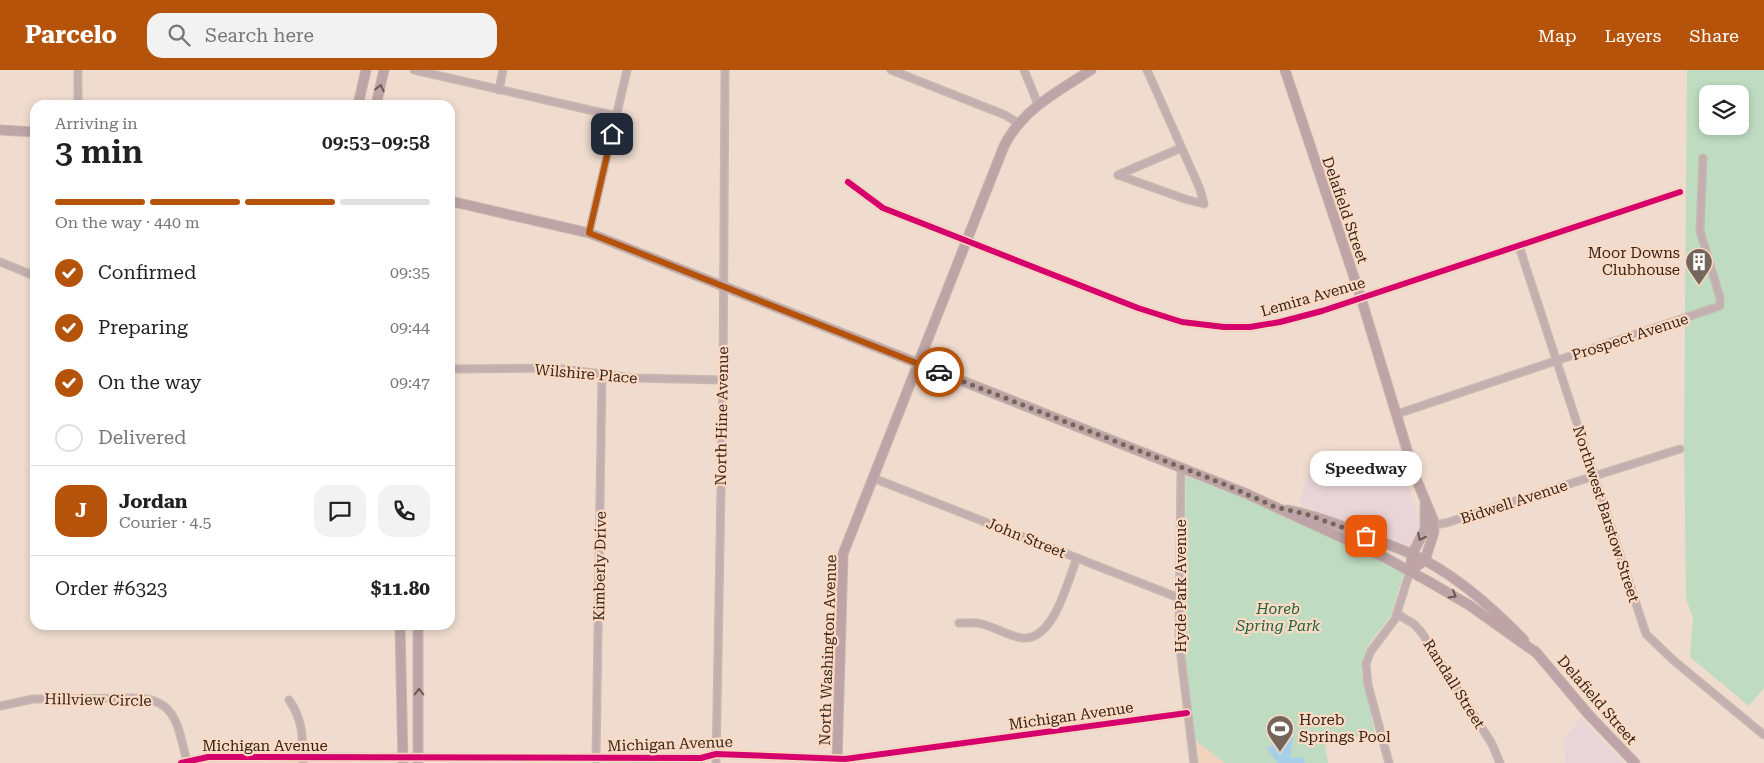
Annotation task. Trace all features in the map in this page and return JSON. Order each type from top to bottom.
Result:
[{"type":"street","points":[[78,70],[78,100]]},
{"type":"street","points":[[359,100],[366,70]]},
{"type":"street","points":[[377,100],[384,70]]},
{"type":"street","points":[[414,70],[616,116]]},
{"type":"street","points":[[499,90],[503,70]]},
{"type":"street","points":[[589,233],[627,70]]},
{"type":"street","name":"North Hine Avenue","points":[[716,763],[723,380],[722,286],[725,70]]},
{"type":"street","points":[[891,70],[1005,115],[1018,123]]},
{"type":"street","points":[[1024,70],[1038,104]]},
{"type":"street","name":"North Washington Avenue","points":[[837,761],[843,558],[1004,146],[1018,123],[1038,104],[1090,70]]},
{"type":"street","points":[[1147,70],[1200,189],[1204,204],[1185,200],[1118,175],[1181,148]]},
{"type":"street","name":"Delafield Street","points":[[1285,70],[1434,525]]},
{"type":"street","points":[[0,130],[30,132]]},
{"type":"street","name":"Prospect Avenue","points":[[1397,414],[1720,306],[1720,298],[1700,231],[1703,158]]},
{"type":"street","name":"Lemira Avenue","points":[[848,182],[883,208],[1152,313],[1203,325],[1250,327],[1268,325],[1361,298],[1680,192]]},
{"type":"street","points":[[455,202],[589,233],[1181,468],[1275,507],[1384,557],[1410,572]]},
{"type":"street","name":"Northwest Barstow Street","points":[[1519,246],[1646,634],[1673,660],[1764,735]]},
{"type":"street","points":[[0,262],[30,274]]},
{"type":"street","name":"Wilshire Place","points":[[455,370],[554,368],[634,378],[723,380]]},
{"type":"street","name":"Kimberly Drive","points":[[596,759],[602,374]]},
{"type":"street","name":"Bidwell Avenue","points":[[1434,525],[1446,524],[1680,449]]},
{"type":"street","name":"Hyde Park Avenue","points":[[1181,468],[1179,640],[1194,763]]},
{"type":"street","name":"John Street","points":[[873,478],[1179,598]]},
{"type":"street","name":"Delafield Street","points":[[1425,501],[1425,529],[1412,555],[1410,572],[1469,605],[1538,654]]},
{"type":"street","name":"Delafield Street","points":[[1275,507],[1306,514],[1425,560],[1452,577],[1480,599],[1538,654],[1589,715],[1635,763]]},
{"type":"street","points":[[1389,763],[1368,685],[1366,664],[1371,651],[1389,628],[1397,614],[1410,572],[1425,560],[1434,525]]},
{"type":"street","points":[[959,623],[980,623],[1022,638],[1042,632],[1051,621],[1076,558]]},
{"type":"street","name":"Randall Street","points":[[1397,614],[1414,624],[1422,633],[1492,744],[1500,763]]},
{"type":"street","points":[[400,630],[403,761]]},
{"type":"street","points":[[418,630],[418,761]]},
{"type":"street","name":"Hillview Circle","points":[[0,706],[32,699],[138,698],[155,700],[171,711],[184,762]]},
{"type":"street","points":[[289,700],[298,713],[302,728],[303,760]]},
{"type":"street","points":[[403,713],[419,714]]},
{"type":"street","name":"Michigan Avenue","points":[[184,762],[208,757],[418,761],[701,758],[716,754],[837,761],[1187,713]]},
{"type":"shaded area","points":[[1311,462],[1365,481],[1404,471],[1420,524],[1413,546],[1408,547],[1299,504]]},
{"type":"shaded area","points":[[1581,718],[1624,763],[1566,763],[1563,740]]},
{"type":"shaded area","points":[[1196,741],[1225,763],[1199,763]]},
{"type":"green space","points":[[1687,70],[1764,70],[1764,688],[1749,706],[1690,657],[1693,618],[1686,599],[1684,440]]},
{"type":"green space","name":"Horeb Spring Park","points":[[1186,476],[1242,497],[1404,572],[1391,615],[1367,647],[1361,670],[1375,733],[1325,745],[1328,763],[1225,763],[1196,741],[1183,638]]},
{"type":"water","name":"Horeb Springs Pool","points":[[1281,738],[1293,738],[1290,758],[1303,757],[1305,763],[1278,763],[1267,749]]},
{"type":"cycle path","points":[[848,182],[883,208],[1138,308],[1182,322],[1224,327],[1250,327],[1280,322],[1322,311],[1680,192]]},
{"type":"cycle path","points":[[181,763],[208,757],[701,758],[716,754],[845,759],[1187,713]]},
{"type":"way so far","points":[[939,372],[1229,486],[1275,507],[1306,514],[1366,536]]},
{"type":"place","name":"Moor Downs Clubhouse","points":[[1699,286]]},
{"type":"place","name":"Speedway","points":[[1366,536]]},
{"type":"place","name":"Horeb Springs Pool","points":[[1280,753]]},
{"type":"route","points":[[612,134],[589,233],[939,372]]}]
